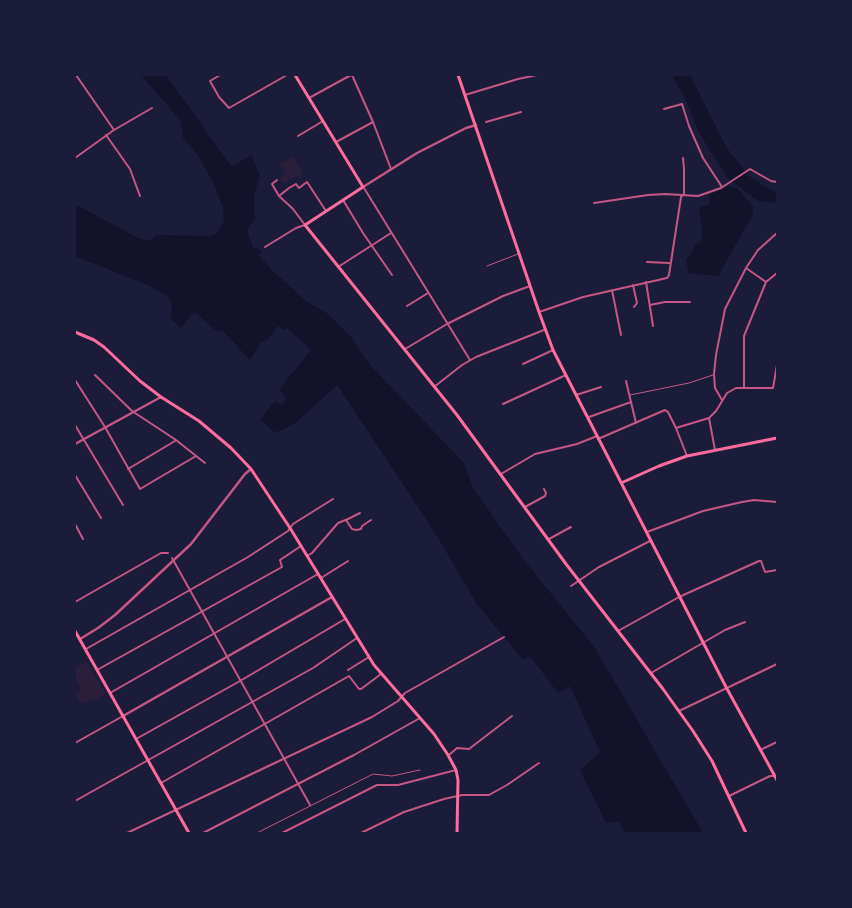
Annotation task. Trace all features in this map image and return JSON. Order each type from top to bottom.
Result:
[{"type":"main road","points":[[295,75],[363,187],[305,225],[501,474],[578,580],[679,711],[712,761],[746,833]]},
{"type":"main road","points":[[458,75],[477,125],[539,312],[554,350],[702,642],[777,780]]},
{"type":"main road","points":[[75,332],[94,340],[104,347],[120,364],[160,397],[199,421],[231,448],[251,469],[319,574],[369,657],[381,674],[441,743],[448,755],[456,770],[458,780],[457,833]]},
{"type":"main road","points":[[621,483],[687,456],[777,438]]},
{"type":"main road","points":[[75,631],[189,833]]},
{"type":"street","points":[[76,75],[114,130]]},
{"type":"street","points":[[220,75],[210,81],[219,97],[229,108],[287,75]]},
{"type":"street","points":[[309,98],[351,75],[373,122],[391,169]]},
{"type":"street","points":[[465,95],[537,75]]},
{"type":"street","points":[[664,109],[682,104],[703,158],[722,187]]},
{"type":"street","points":[[75,158],[106,135],[152,108]]},
{"type":"street","points":[[486,122],[521,112]]},
{"type":"street","points":[[298,136],[323,121]]},
{"type":"street","points":[[336,142],[373,122]]},
{"type":"street","points":[[470,360],[363,187],[391,169],[466,128],[477,125]]},
{"type":"street","points":[[106,135],[130,169],[140,196]]},
{"type":"street","points":[[539,312],[583,297],[664,279],[668,275],[683,195],[683,158]]},
{"type":"street","points":[[594,202],[648,195],[698,196],[722,187],[744,171],[750,169],[771,181],[777,182]]},
{"type":"street","points":[[265,248],[296,228],[305,225],[293,209],[279,196],[272,184],[277,180]]},
{"type":"street","points":[[279,196],[296,184],[299,188],[307,182],[326,211]]},
{"type":"street","points":[[343,200],[392,275]]},
{"type":"street","points":[[338,267],[391,233]]},
{"type":"street","points":[[722,400],[715,388],[714,374],[725,309],[746,268],[758,250],[777,233]]},
{"type":"street","points":[[647,262],[670,263]]},
{"type":"street","points":[[746,268],[766,282]]},
{"type":"street","points":[[744,388],[744,336],[766,282],[777,274]]},
{"type":"street","points":[[646,282],[653,326]]},
{"type":"street","points":[[633,285],[637,303],[634,307]]},
{"type":"street","points":[[404,350],[447,324],[503,296],[530,286]]},
{"type":"street","points":[[612,290],[621,335]]},
{"type":"street","points":[[407,306],[428,293]]},
{"type":"street","points":[[650,305],[665,302],[690,302]]},
{"type":"street","points":[[434,387],[470,360],[546,329]]},
{"type":"street","points":[[523,364],[554,350]]},
{"type":"street","points":[[773,386],[777,365]]},
{"type":"street","points":[[95,375],[132,411],[176,440],[205,463]]},
{"type":"street","points":[[503,404],[566,375]]},
{"type":"street","points":[[75,380],[105,427],[140,489],[196,456]]},
{"type":"street","points":[[626,381],[636,422]]},
{"type":"street","points":[[676,428],[709,418],[730,391],[736,388],[773,386],[777,388]]},
{"type":"street","points":[[576,395],[601,387]]},
{"type":"street","points":[[75,444],[160,397]]},
{"type":"street","points":[[587,417],[632,402]]},
{"type":"street","points":[[501,474],[534,454],[598,438],[664,410],[668,412],[687,456]]},
{"type":"street","points":[[709,418],[715,451]]},
{"type":"street","points":[[75,425],[123,505]]},
{"type":"street","points":[[128,469],[176,440]]},
{"type":"street","points":[[75,641],[98,628],[114,615],[191,544],[245,474],[251,469]]},
{"type":"street","points":[[75,474],[101,518]]},
{"type":"street","points":[[525,507],[545,496],[544,490]]},
{"type":"street","points":[[85,649],[248,557],[333,498]]},
{"type":"street","points":[[646,533],[703,511],[754,500],[777,502]]},
{"type":"street","points":[[307,556],[338,522],[360,513]]},
{"type":"street","points":[[346,520],[356,530],[371,520]]},
{"type":"street","points":[[75,524],[84,539]]},
{"type":"street","points":[[548,540],[570,527]]},
{"type":"street","points":[[571,586],[599,567],[650,541]]},
{"type":"street","points":[[97,670],[282,567],[280,560],[301,546]]},
{"type":"street","points":[[75,602],[160,553],[168,552]]},
{"type":"street","points":[[172,560],[310,806]]},
{"type":"street","points":[[321,578],[348,561]]},
{"type":"street","points":[[618,631],[679,597],[758,561],[761,562],[765,572],[777,570]]},
{"type":"street","points":[[110,693],[319,574]]},
{"type":"street","points":[[75,743],[332,597]]},
{"type":"street","points":[[136,739],[345,619]]},
{"type":"street","points":[[651,673],[702,642],[745,622]]},
{"type":"street","points":[[127,833],[372,717],[398,700],[405,693],[504,637]]},
{"type":"street","points":[[75,801],[253,703],[313,668],[357,638]]},
{"type":"street","points":[[348,670],[369,657]]},
{"type":"street","points":[[679,711],[777,664]]},
{"type":"street","points":[[161,783],[349,676],[361,689],[381,674]]},
{"type":"street","points":[[448,755],[457,748],[469,749],[512,716]]},
{"type":"street","points":[[204,833],[420,718]]},
{"type":"street","points":[[760,750],[777,742]]},
{"type":"street","points":[[361,833],[404,812],[444,799],[462,795],[482,796],[494,792],[539,763]]},
{"type":"street","points":[[282,833],[377,786],[398,785],[456,770]]},
{"type":"street","points":[[729,796],[770,776],[776,776]]},
{"type":"lane","points":[[486,266],[520,254]]},
{"type":"lane","points":[[630,395],[689,383],[714,374]]},
{"type":"lane","points":[[257,833],[372,774],[392,776],[420,770]]},
{"type":"shaded area","points":[[141,75],[166,75],[231,166],[251,155],[260,176],[254,194],[255,219],[247,230],[253,248],[261,250],[262,252],[258,255],[274,272],[306,301],[328,314],[350,336],[371,366],[464,463],[473,488],[523,559],[595,648],[703,833],[625,833],[619,821],[606,823],[580,770],[600,752],[570,686],[558,693],[530,656],[523,660],[477,604],[434,531],[337,385],[294,424],[276,433],[260,420],[275,401],[281,405],[287,398],[279,390],[311,350],[287,328],[284,330],[278,326],[268,339],[261,342],[250,360],[223,331],[215,330],[196,313],[192,314],[181,328],[171,319],[172,304],[168,297],[152,287],[75,256],[75,204],[138,238],[150,241],[156,235],[210,236],[216,234],[224,221],[223,207],[211,178],[196,153],[183,138],[181,121]]},
{"type":"shaded area","points":[[672,75],[690,75],[726,147],[750,177],[777,194],[777,203],[758,201],[728,178],[699,133],[687,102]]},
{"type":"shaded area","points":[[294,156],[303,176],[300,178],[298,175],[284,184],[279,179],[286,174],[280,164]]},
{"type":"shaded area","points":[[729,186],[737,188],[753,206],[753,214],[718,276],[689,273],[686,260],[695,244],[701,243],[702,229],[699,208],[710,204],[709,195]]},
{"type":"shaded area","points":[[87,662],[106,694],[93,701],[92,699],[81,704],[75,693],[81,690],[75,678],[75,668]]}]
